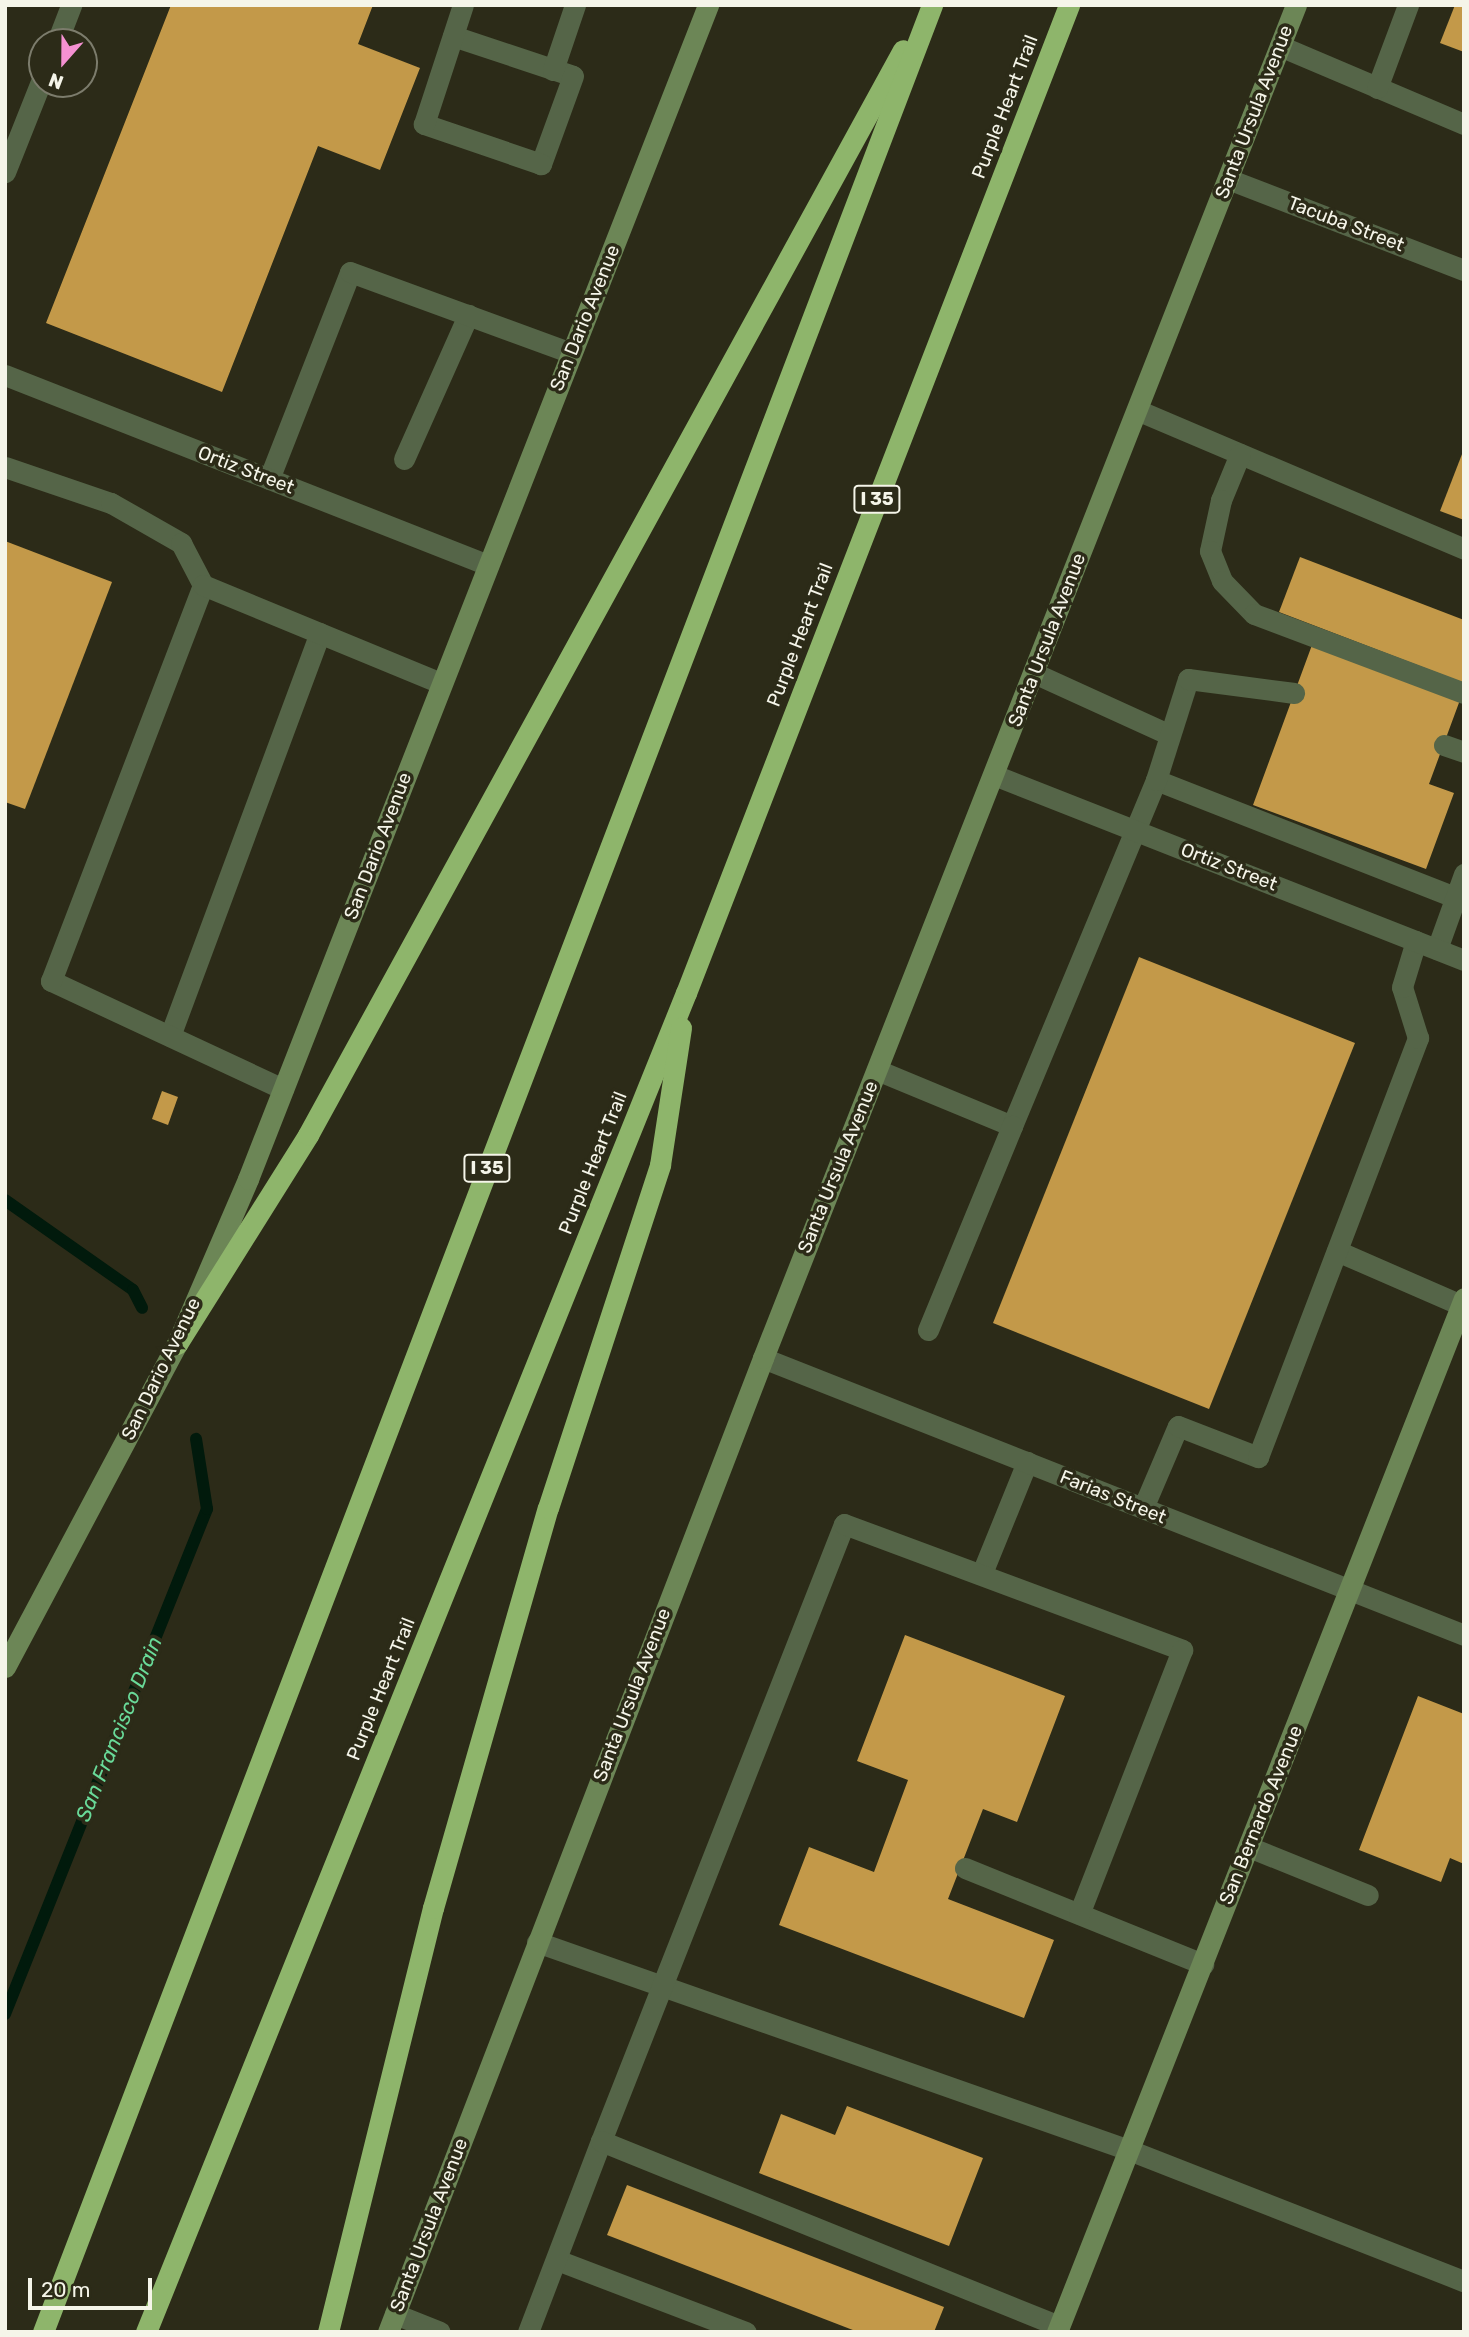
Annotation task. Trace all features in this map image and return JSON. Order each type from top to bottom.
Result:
[{"type":"highway","points":[[177,1344],[308,1135],[930,5]]},
{"type":"highway","name":"I 35","points":[[43,2332],[930,5]]},
{"type":"highway","name":"Purple Heart Trail","points":[[146,2332],[686,993],[1069,5]]},
{"type":"highway","points":[[328,2332],[433,1908],[548,1508],[660,1166],[686,993]]},
{"type":"main road","name":"San Dario Avenue","points":[[5,1667],[177,1344],[283,1088],[708,5]]},
{"type":"main road","name":"Santa Ursula Avenue","points":[[391,2323],[763,1358],[1296,5]]},
{"type":"main road","name":"San Bernardo Avenue","points":[[1058,2329],[1462,1301]]},
{"type":"street","points":[[62,28],[71,5]]},
{"type":"street","points":[[453,36],[573,76],[541,164],[425,124],[453,36],[463,5]]},
{"type":"street","points":[[553,70],[575,5]]},
{"type":"street","points":[[1377,88],[1408,5]]},
{"type":"street","points":[[1280,46],[1464,124]]},
{"type":"street","points":[[5,172],[34,98]]},
{"type":"street","name":"Tacuba Street","points":[[1228,178],[1464,270]]},
{"type":"street","points":[[269,478],[350,272],[571,353]]},
{"type":"street","points":[[404,459],[468,316]]},
{"type":"street","name":"Ortiz Street","points":[[5,375],[488,565]]},
{"type":"street","points":[[1137,410],[1464,549]]},
{"type":"street","points":[[1240,454],[1221,500],[1210,551],[1222,581],[1254,614],[1464,693]]},
{"type":"street","points":[[5,467],[111,503],[181,543],[203,585],[441,683]]},
{"type":"street","points":[[203,585],[51,981],[283,1088]]},
{"type":"street","points":[[170,1036],[320,633]]},
{"type":"street","points":[[1034,673],[1170,735]]},
{"type":"street","points":[[928,1330],[1156,780],[1188,679],[1294,693]]},
{"type":"street","name":"Ortiz Street","points":[[994,775],[1464,960]]},
{"type":"street","points":[[1156,780],[1455,897]]},
{"type":"street","points":[[1437,949],[1464,874]]},
{"type":"street","points":[[1143,1508],[1178,1426],[1258,1457],[1418,1038],[1402,987],[1416,940]]},
{"type":"street","points":[[877,1070],[1012,1126]]},
{"type":"street","points":[[1337,1251],[1462,1301]]},
{"type":"street","name":"Farias Street","points":[[763,1358],[1464,1635]]},
{"type":"street","points":[[982,1573],[1027,1462]]},
{"type":"street","points":[[528,2332],[844,1524],[982,1573],[1182,1650],[1079,1914]]},
{"type":"street","points":[[1249,1847],[1368,1895]]},
{"type":"street","points":[[965,1868],[1203,1964]]},
{"type":"street","points":[[537,1942],[1129,2150],[1464,2281]]},
{"type":"street","points":[[601,2141],[1058,2329]]},
{"type":"street","points":[[557,2260],[746,2332]]},
{"type":"street","points":[[391,2323],[440,2332]]},
{"type":"building","points":[[171,5],[373,5],[358,44],[420,68],[380,170],[318,146],[222,392],[46,323]]},
{"type":"building","points":[[1455,5],[1464,5],[1464,52],[1440,43]]},
{"type":"building","points":[[1464,449],[1464,520],[1440,511]]},
{"type":"building","points":[[5,541],[112,582],[25,809],[5,802]]},
{"type":"building","points":[[1300,557],[1464,620],[1464,683],[1279,612]]},
{"type":"building","points":[[1312,645],[1460,700],[1429,784],[1454,793],[1426,869],[1253,805]]},
{"type":"building","points":[[1139,957],[1355,1043],[1209,1409],[993,1323]]},
{"type":"building","points":[[162,1091],[178,1097],[168,1125],[152,1119]]},
{"type":"building","points":[[905,1635],[1065,1696],[1017,1822],[983,1809],[948,1899],[1054,1940],[1024,2018],[779,1925],[809,1847],[874,1872],[908,1780],[857,1761]]},
{"type":"building","points":[[1418,1696],[1464,1714],[1464,1864],[1450,1858],[1441,1882],[1359,1850]]},
{"type":"building","points":[[847,2106],[983,2158],[949,2246],[759,2173],[781,2114],[835,2135]]},
{"type":"building","points":[[627,2185],[944,2307],[934,2332],[858,2332],[607,2235]]},
{"type":"waterway","name":"San Francisco Drain","points":[[5,1200],[133,1290],[142,1308]]},
{"type":"waterway","name":"San Francisco Drain","points":[[5,2014],[207,1509],[196,1439]]}]
